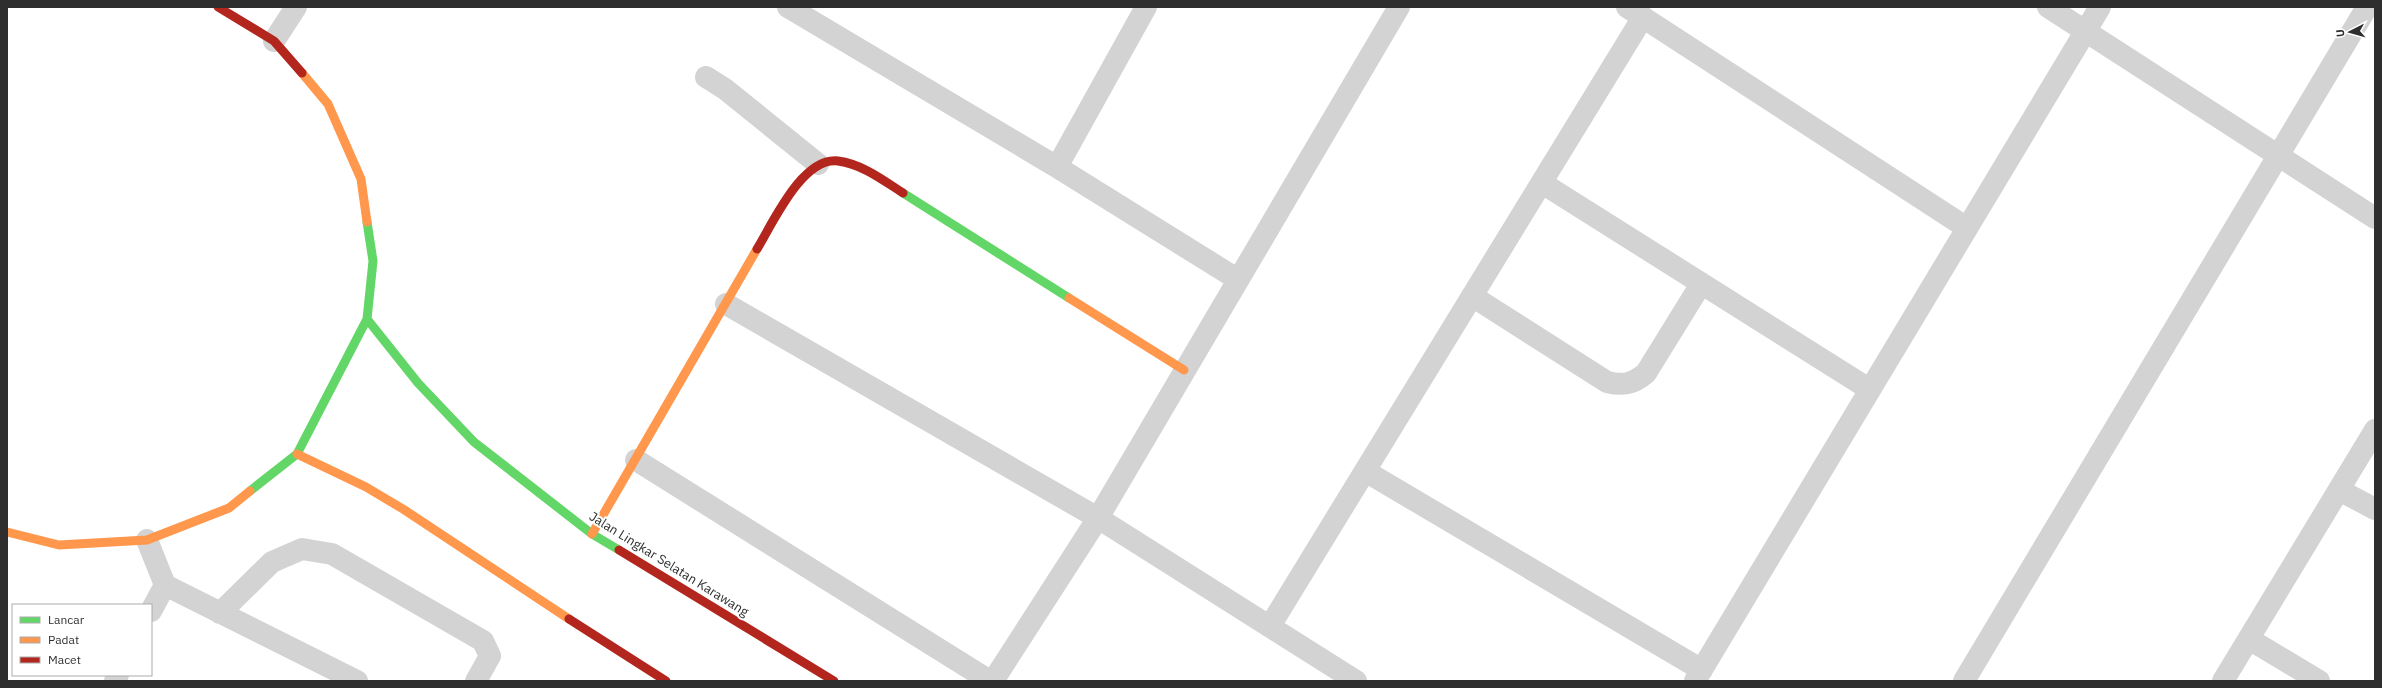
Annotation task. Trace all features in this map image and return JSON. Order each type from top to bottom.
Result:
[{"type":"main road","points":[[7,532],[59,546],[147,540],[229,508],[297,454],[367,319],[373,261],[362,179],[328,104],[274,41],[218,7]]},
{"type":"main road","points":[[592,534],[782,207],[809,171],[818,164],[841,160],[868,171],[1184,370]]},
{"type":"main road","name":"Jalan Lingkar Selatan Karawang","points":[[367,319],[418,383],[474,442],[592,534],[834,681]]},
{"type":"main road","points":[[297,454],[366,487],[403,509],[605,643],[666,681]]},
{"type":"street","points":[[274,41],[296,7]]},
{"type":"street","points":[[788,7],[1057,167],[1237,278]]},
{"type":"street","points":[[1057,167],[1146,7]]},
{"type":"street","points":[[993,681],[1098,518],[1237,278],[1399,7]]},
{"type":"street","points":[[2048,7],[2375,218]]},
{"type":"street","points":[[1364,471],[1699,676],[1869,389],[2100,7]]},
{"type":"street","points":[[1964,681],[2367,7]]},
{"type":"street","points":[[1270,626],[1542,183],[1636,12],[1967,228]]},
{"type":"street","points":[[706,77],[725,89],[818,164]]},
{"type":"street","points":[[1542,183],[1869,389]]},
{"type":"street","points":[[1472,296],[1607,382],[1620,385],[1635,382],[1646,373],[1701,284]]},
{"type":"street","points":[[726,304],[1098,518],[1356,681]]},
{"type":"street","points":[[2223,681],[2375,430]]},
{"type":"street","points":[[636,460],[990,681]]},
{"type":"street","points":[[2339,490],[2375,509]]},
{"type":"street","points":[[147,540],[165,585],[357,681]]},
{"type":"street","points":[[220,613],[272,562],[302,550],[332,554],[483,641],[490,656],[476,681]]},
{"type":"street","points":[[152,609],[165,585]]},
{"type":"street","points":[[2249,639],[2319,681]]},
{"type":"traffic: fast","points":[[903,193],[1069,298]]},
{"type":"traffic: fast","points":[[250,491],[297,454],[367,319],[373,261],[367,222]]},
{"type":"traffic: fast","points":[[367,319],[418,383],[474,442],[592,534],[619,550]]},
{"type":"traffic: slow","points":[[302,73],[328,104],[361,179],[367,222]]},
{"type":"traffic: slow","points":[[592,534],[757,249]]},
{"type":"traffic: slow","points":[[1069,298],[1184,370]]},
{"type":"traffic: slow","points":[[297,454],[366,487],[403,509],[569,619]]},
{"type":"traffic: slow","points":[[7,532],[59,545],[147,540],[229,508],[250,491]]},
{"type":"traffic: jam","points":[[218,7],[274,41],[302,73]]},
{"type":"traffic: jam","points":[[757,249],[780,209],[801,180],[812,169],[825,163],[838,161],[855,165],[872,173],[903,193]]},
{"type":"traffic: jam","points":[[619,550],[834,681]]},
{"type":"traffic: jam","points":[[569,619],[666,681]]}]
